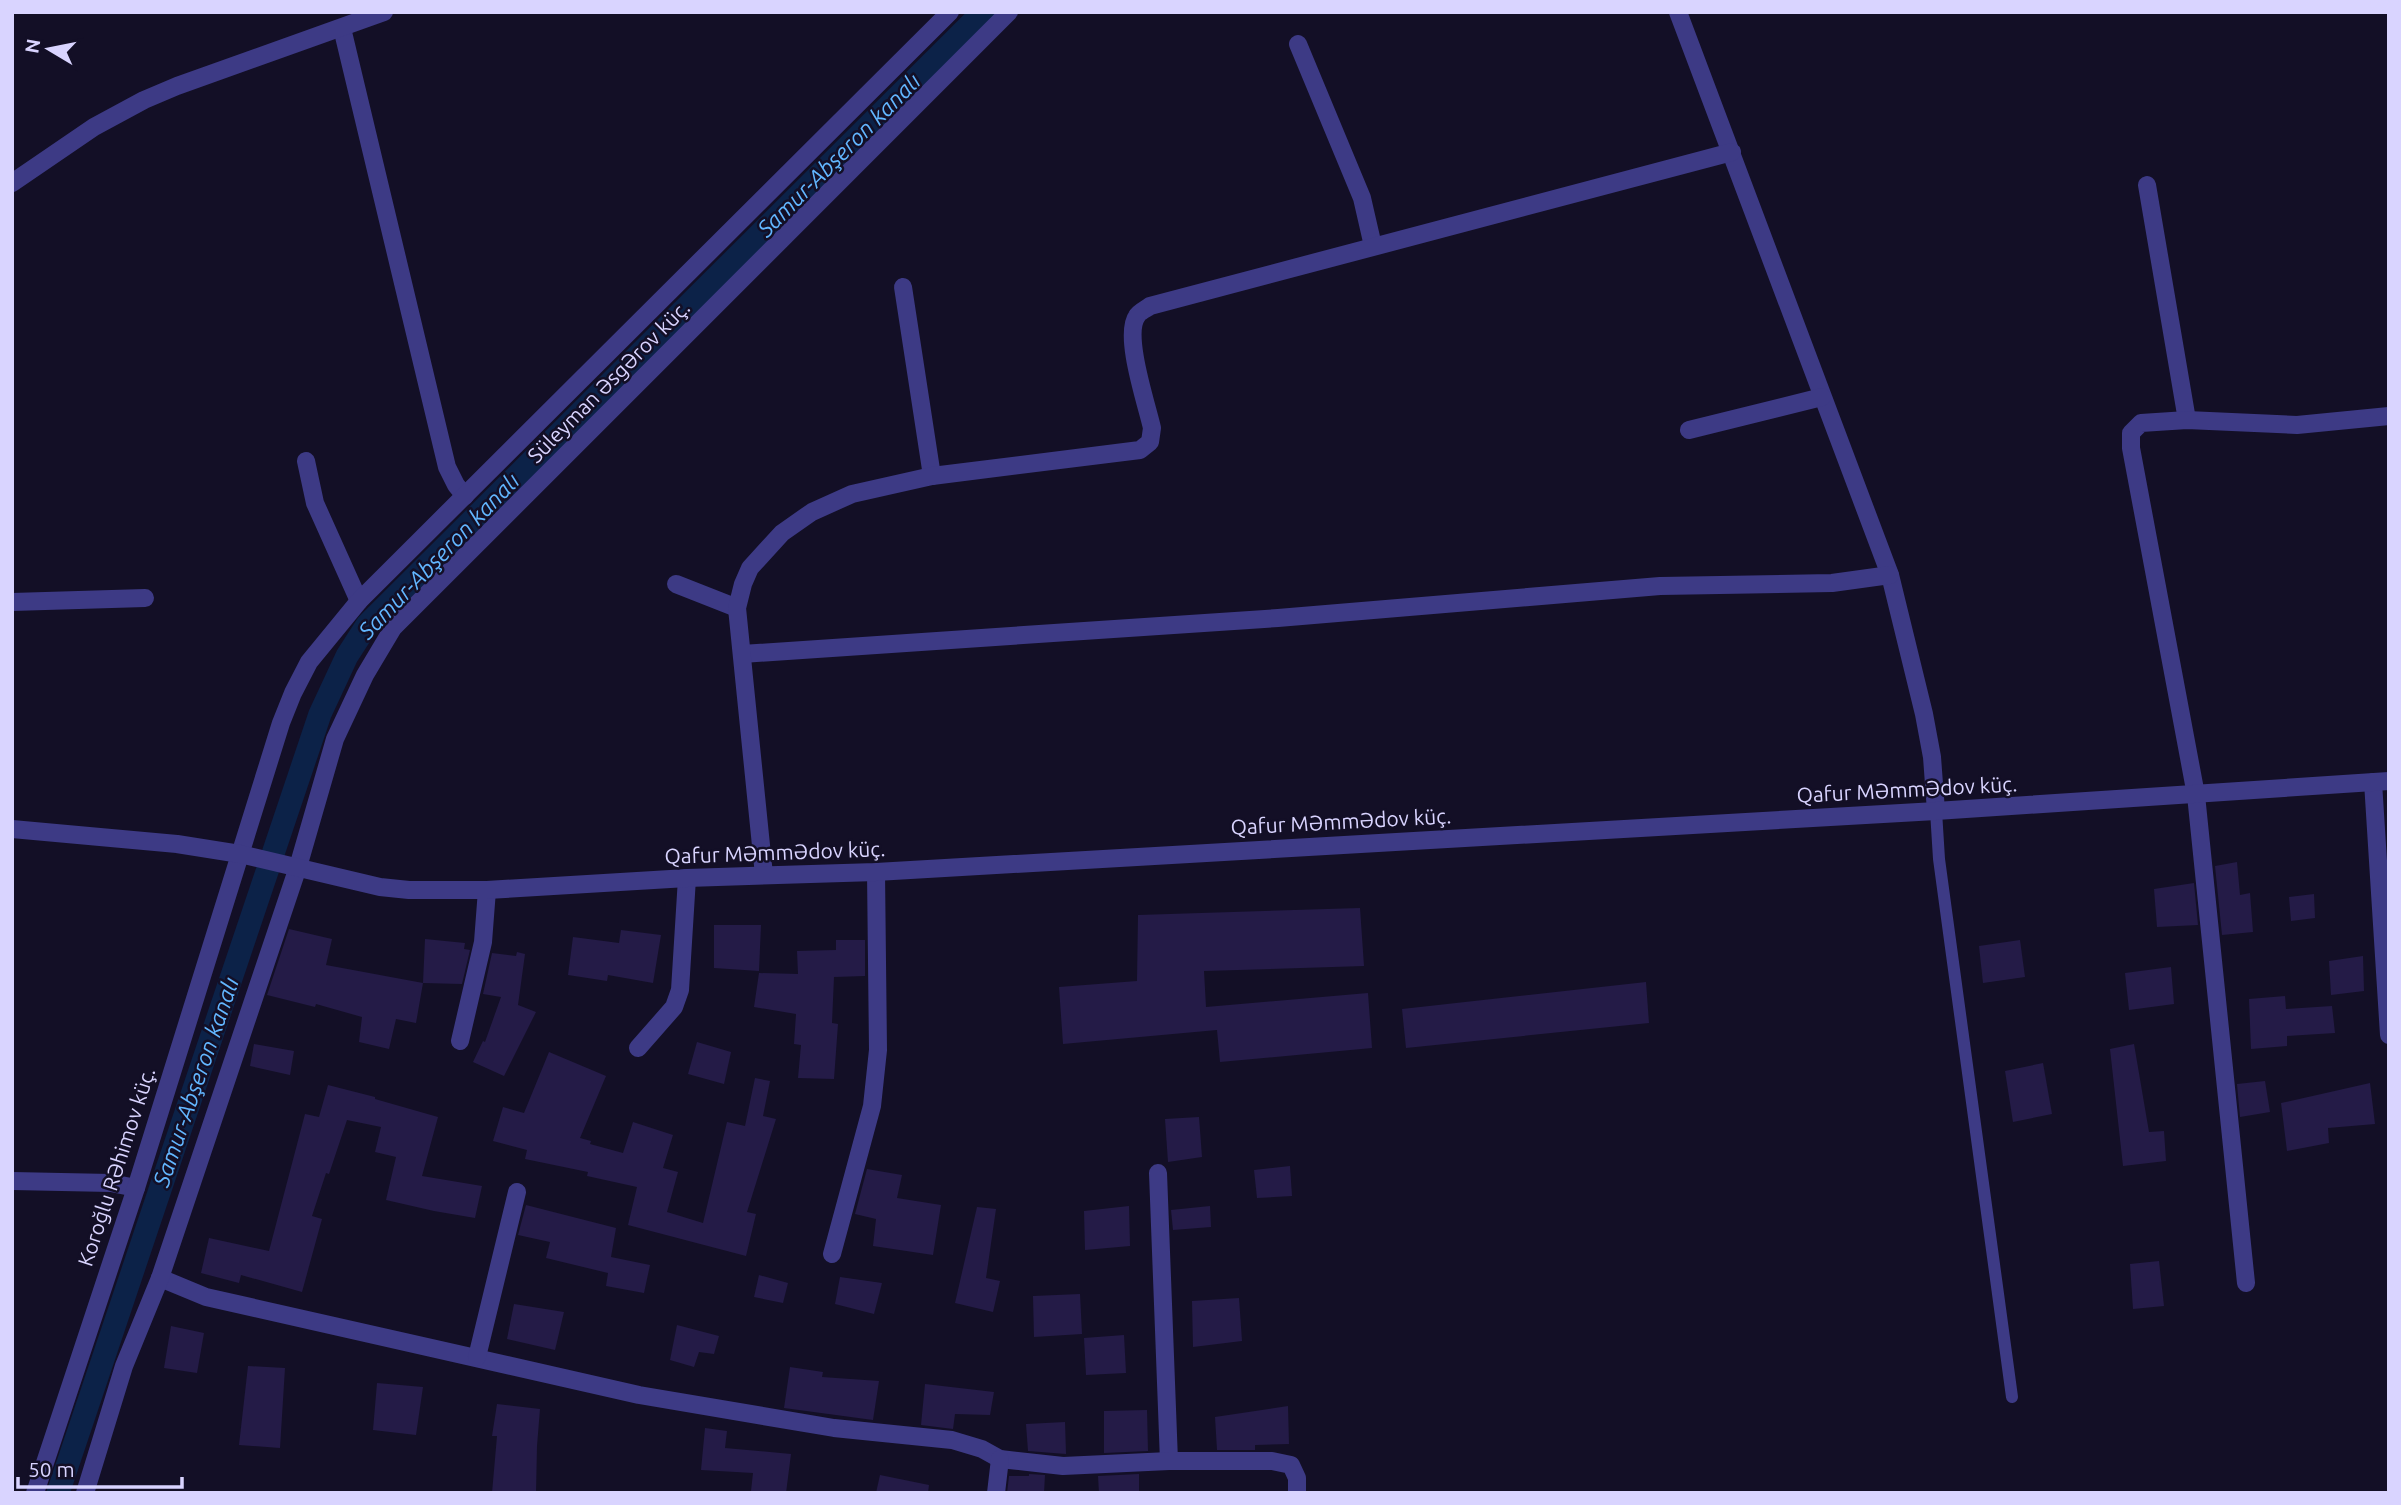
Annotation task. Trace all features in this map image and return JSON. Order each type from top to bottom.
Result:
[{"type":"street","points":[[12,183],[70,142],[144,100],[384,12]]},
{"type":"street","name":"Süleyman Əsgərov küç.","points":[[240,854],[293,693],[309,662],[359,601],[950,12]]},
{"type":"street","name":"Süleyman Əsgərov küç.","points":[[298,867],[335,739],[365,675],[393,628],[594,430],[1009,12]]},
{"type":"street","points":[[1678,12],[1890,575],[1924,714],[1936,811]]},
{"type":"street","points":[[342,28],[447,467],[465,496]]},
{"type":"street","points":[[1298,44],[1362,198],[1373,246]]},
{"type":"street","points":[[764,875],[737,608],[750,568],[782,533],[811,512],[852,494],[932,477],[1140,450],[1150,442],[1152,428],[1132,344],[1132,328],[1137,316],[1150,306],[1732,152]]},
{"type":"street","points":[[2147,185],[2188,420]]},
{"type":"street","points":[[903,288],[932,477]]},
{"type":"street","points":[[1689,430],[1822,397]]},
{"type":"street","points":[[2246,1283],[2196,795],[2131,448],[2131,433],[2141,423],[2188,420],[2297,425],[2389,416]]},
{"type":"street","points":[[306,461],[316,503],[359,601]]},
{"type":"street","points":[[742,654],[1278,618],[1660,586],[1832,583],[1890,575]]},
{"type":"street","points":[[676,584],[737,608]]},
{"type":"street","points":[[12,602],[145,598]]},
{"type":"street","points":[[2381,781],[2389,1035]]},
{"type":"street","name":"Qafur Məmmədov küç.","points":[[240,854],[380,887],[409,890],[487,890],[687,878],[876,872],[1936,811],[2381,781]]},
{"type":"street","points":[[12,829],[177,844],[240,854]]},
{"type":"street","name":"Koroğlu Rəhimov küç.","points":[[35,1493],[136,1188],[240,854]]},
{"type":"street","points":[[85,1493],[124,1366],[160,1278],[298,867]]},
{"type":"street","points":[[832,1254],[872,1106],[878,1050],[876,872]]},
{"type":"street","points":[[638,1048],[674,1007],[680,990],[687,878]]},
{"type":"street","points":[[460,1041],[483,942],[487,890]]},
{"type":"street","points":[[1158,1173],[1169,1461]]},
{"type":"street","points":[[12,1181],[111,1183],[136,1188]]},
{"type":"street","points":[[477,1357],[517,1192]]},
{"type":"street","points":[[160,1278],[206,1297],[639,1395],[834,1428],[952,1440],[982,1449],[1000,1459],[1063,1466],[1169,1461],[1272,1461],[1291,1465],[1297,1478],[1297,1493]]},
{"type":"street","points":[[996,1493],[1000,1459]]},
{"type":"lane","points":[[1936,811],[1941,873],[2011,1397]]},
{"type":"building","points":[[2237,862],[2240,895],[2250,893],[2253,932],[2222,935],[2215,866]]},
{"type":"building","points":[[2194,883],[2198,925],[2157,927],[2154,889]]},
{"type":"building","points":[[2314,894],[2315,918],[2291,921],[2289,897]]},
{"type":"building","points":[[1360,908],[1364,966],[1204,971],[1206,1007],[1368,993],[1372,1048],[1220,1062],[1217,1030],[1063,1044],[1059,987],[1137,981],[1138,915]]},
{"type":"building","points":[[714,925],[761,925],[759,971],[714,968]]},
{"type":"building","points":[[289,929],[332,939],[326,965],[423,983],[416,1023],[396,1019],[389,1049],[359,1042],[362,1017],[316,1004],[315,1007],[267,995]]},
{"type":"building","points":[[621,930],[661,935],[653,983],[608,975],[607,981],[568,975],[573,937],[619,943]]},
{"type":"building","points":[[425,939],[465,943],[464,949],[470,950],[462,984],[423,983]]},
{"type":"building","points":[[836,940],[865,940],[865,976],[834,977],[832,1023],[838,1024],[834,1079],[798,1078],[801,1045],[794,1044],[796,1014],[754,1007],[759,973],[798,974],[797,951],[836,950]]},
{"type":"building","points":[[2020,940],[2025,977],[1983,983],[1979,946]]},
{"type":"building","points":[[517,952],[525,954],[518,1005],[536,1012],[504,1076],[473,1062],[483,1041],[485,1042],[501,997],[483,994],[492,953],[516,956]]},
{"type":"building","points":[[2363,956],[2364,991],[2331,995],[2329,961]]},
{"type":"building","points":[[2171,967],[2174,1004],[2129,1010],[2125,973]]},
{"type":"building","points":[[1646,982],[1649,1023],[1406,1048],[1402,1009]]},
{"type":"building","points":[[2285,996],[2286,1009],[2332,1006],[2335,1033],[2287,1036],[2287,1046],[2251,1049],[2249,999]]},
{"type":"building","points":[[697,1042],[731,1052],[724,1084],[688,1074]]},
{"type":"building","points":[[254,1044],[294,1051],[290,1075],[250,1066]]},
{"type":"building","points":[[2134,1044],[2149,1132],[2164,1131],[2166,1161],[2123,1166],[2110,1049]]},
{"type":"building","points":[[549,1052],[606,1076],[580,1138],[591,1141],[590,1144],[623,1153],[633,1122],[673,1135],[663,1168],[678,1172],[667,1212],[703,1223],[727,1122],[745,1126],[755,1078],[770,1081],[763,1116],[776,1119],[747,1212],[756,1214],[746,1256],[628,1225],[637,1187],[587,1176],[588,1172],[525,1159],[527,1150],[493,1141],[503,1107],[524,1113]]},
{"type":"building","points":[[2043,1063],[2052,1114],[2013,1122],[2005,1071]]},
{"type":"building","points":[[2265,1081],[2270,1112],[2240,1117],[2237,1084]]},
{"type":"building","points":[[2370,1083],[2375,1124],[2328,1128],[2329,1143],[2287,1151],[2281,1103]]},
{"type":"building","points":[[328,1085],[438,1117],[422,1176],[482,1186],[475,1218],[386,1200],[396,1157],[375,1152],[381,1127],[347,1120],[312,1216],[322,1219],[302,1292],[241,1275],[239,1283],[201,1273],[209,1238],[269,1251],[305,1114],[319,1117]]},
{"type":"building","points":[[1199,1117],[1202,1157],[1168,1162],[1165,1119]]},
{"type":"building","points":[[1290,1166],[1292,1196],[1257,1198],[1254,1170]]},
{"type":"building","points":[[867,1169],[902,1175],[897,1198],[941,1205],[933,1255],[873,1246],[876,1219],[855,1214]]},
{"type":"building","points":[[526,1205],[616,1228],[611,1257],[650,1265],[644,1293],[606,1286],[608,1273],[546,1258],[550,1242],[518,1235]]},
{"type":"building","points":[[1129,1206],[1130,1246],[1085,1250],[1084,1211]]},
{"type":"building","points":[[1210,1206],[1211,1227],[1173,1230],[1171,1210]]},
{"type":"building","points":[[977,1207],[996,1209],[986,1278],[1000,1281],[993,1312],[955,1303]]},
{"type":"building","points":[[2159,1261],[2164,1306],[2133,1309],[2130,1264]]},
{"type":"building","points":[[759,1275],[788,1283],[783,1303],[754,1297]]},
{"type":"building","points":[[840,1277],[882,1283],[874,1314],[835,1304]]},
{"type":"building","points":[[1080,1294],[1082,1334],[1034,1337],[1033,1296]]},
{"type":"building","points":[[1239,1298],[1242,1341],[1193,1347],[1192,1301]]},
{"type":"building","points":[[514,1304],[564,1312],[555,1350],[507,1339]]},
{"type":"building","points":[[677,1325],[719,1336],[714,1354],[699,1352],[694,1367],[670,1360]]},
{"type":"building","points":[[171,1326],[204,1333],[197,1373],[164,1368]]},
{"type":"building","points":[[1124,1335],[1126,1373],[1086,1375],[1084,1338]]},
{"type":"building","points":[[248,1366],[285,1368],[280,1448],[239,1445]]},
{"type":"building","points":[[790,1367],[823,1372],[822,1377],[879,1381],[873,1420],[784,1408]]},
{"type":"building","points":[[377,1383],[423,1387],[416,1435],[373,1430]]},
{"type":"building","points":[[925,1384],[994,1392],[990,1415],[955,1414],[953,1429],[921,1425]]},
{"type":"building","points":[[497,1404],[540,1409],[536,1493],[492,1493],[497,1436],[492,1436]]},
{"type":"building","points":[[1288,1406],[1289,1444],[1255,1445],[1255,1450],[1217,1450],[1215,1417]]},
{"type":"building","points":[[1147,1410],[1148,1451],[1104,1453],[1104,1411]]},
{"type":"building","points":[[1065,1422],[1066,1454],[1028,1451],[1026,1424]]},
{"type":"building","points":[[705,1428],[727,1431],[725,1448],[791,1454],[786,1493],[751,1491],[753,1473],[701,1470]]},
{"type":"building","points":[[1139,1474],[1139,1493],[1099,1493],[1098,1476]]},
{"type":"building","points":[[880,1475],[929,1485],[928,1493],[876,1493]]},
{"type":"building","points":[[1045,1475],[1044,1493],[1007,1493],[1009,1476]]},
{"type":"waterway","name":"Samur-Abşeron kanalı","points":[[58,1493],[320,714],[347,656],[367,625],[983,12]]}]
